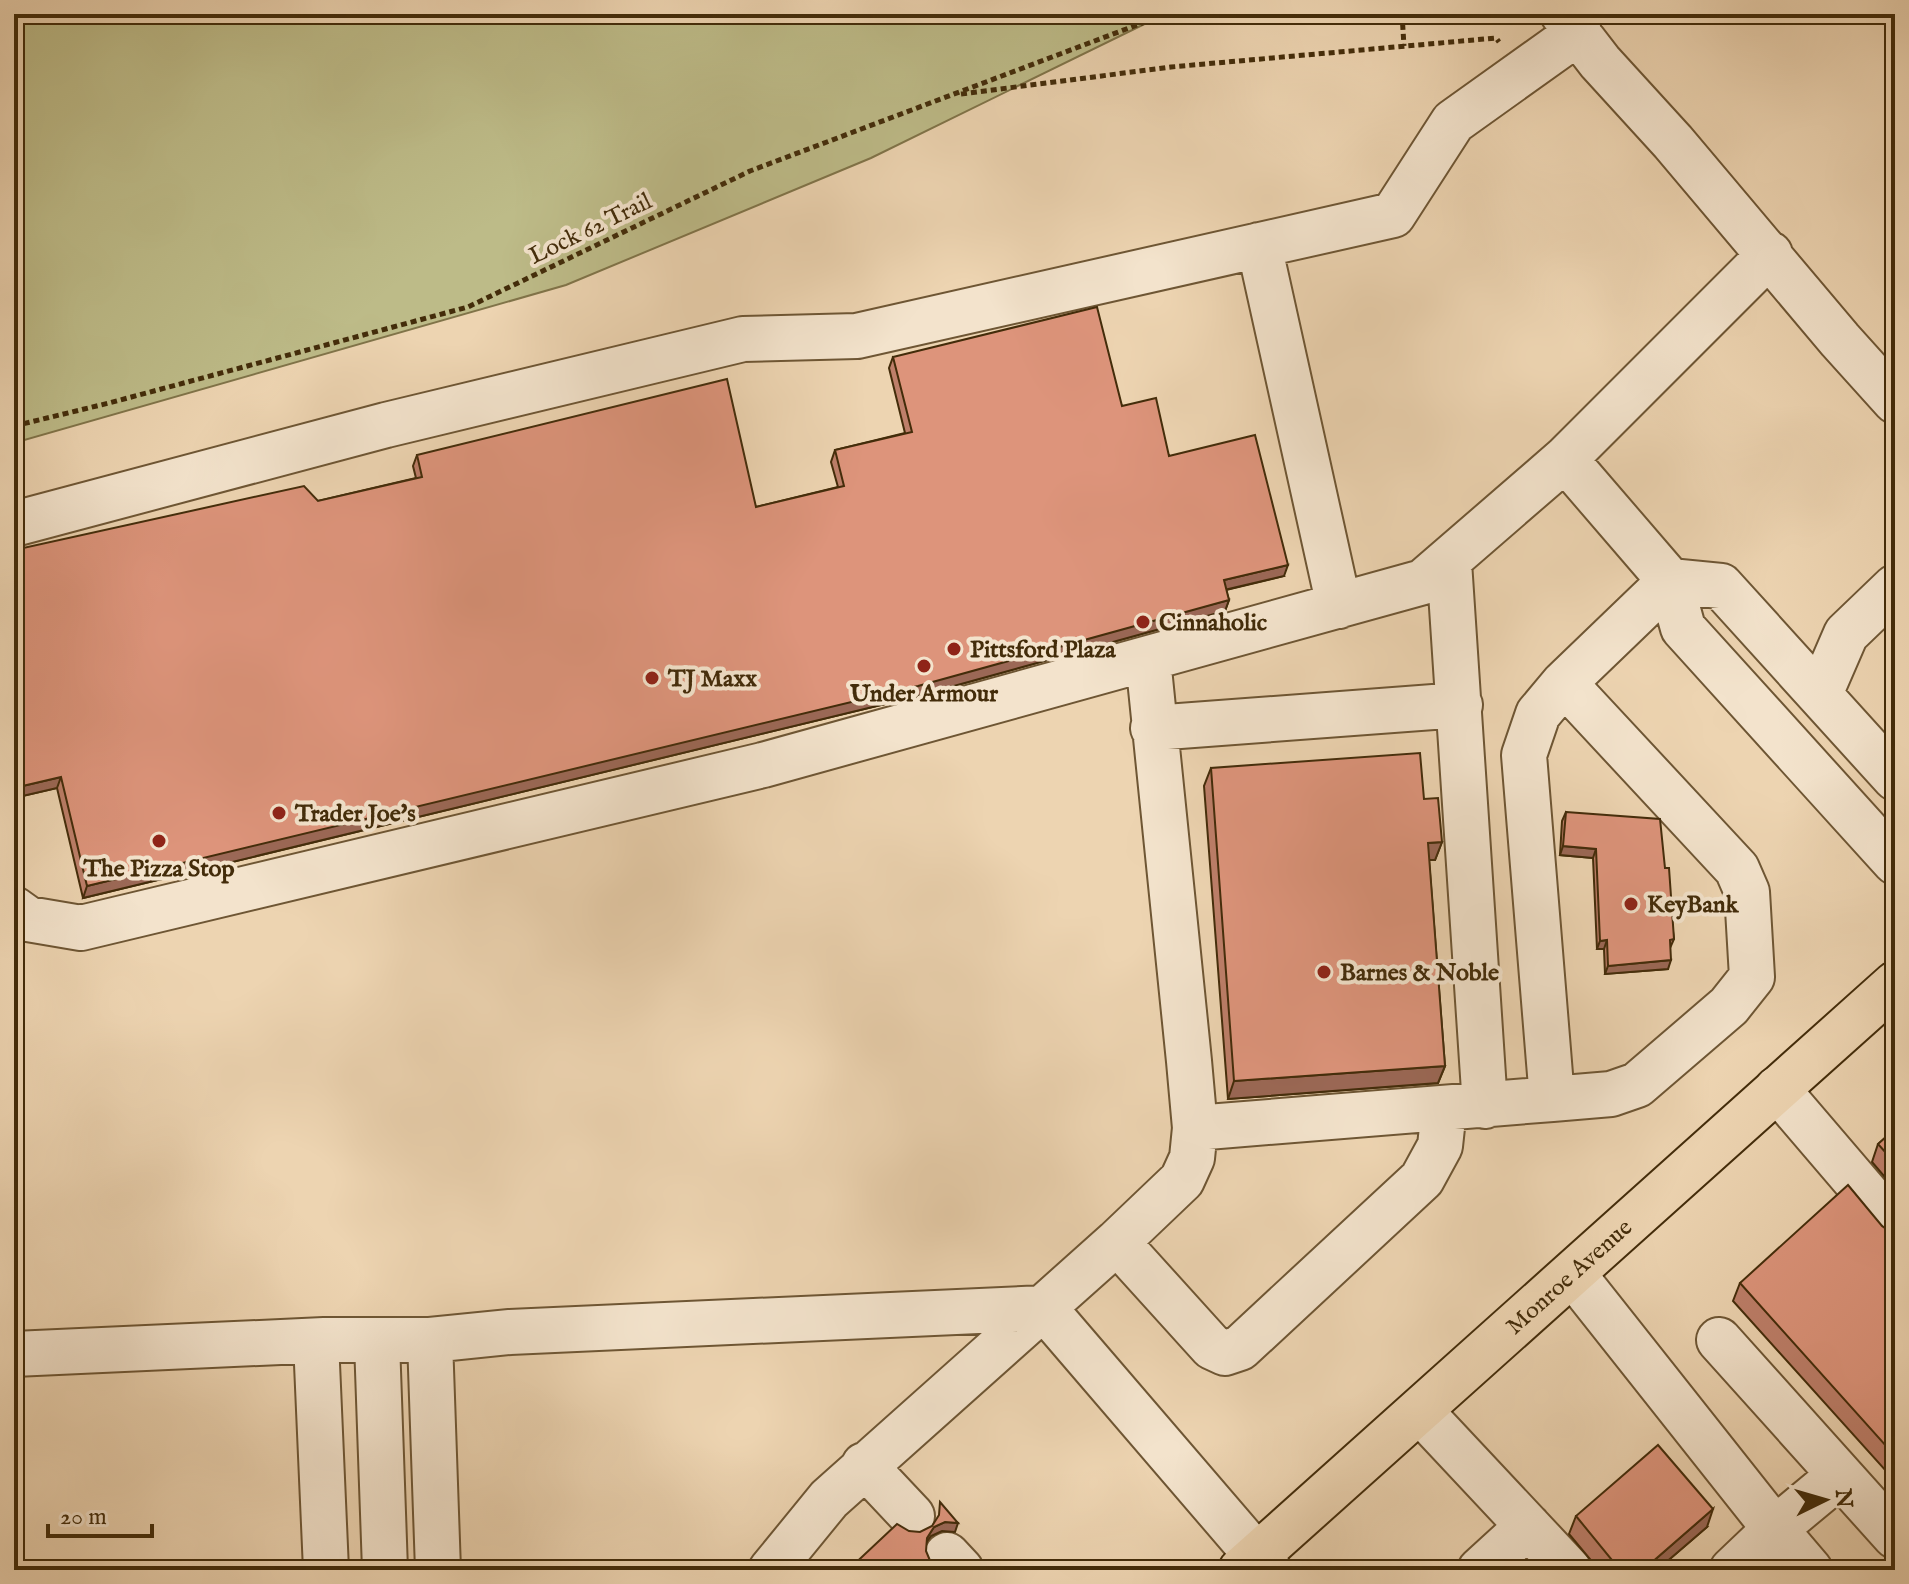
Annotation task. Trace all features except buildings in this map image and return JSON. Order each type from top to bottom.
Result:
[{"type":"main road","name":"Monroe Avenue","points":[[1256,1565],[1420,1411],[1895,984]]},
{"type":"lane","points":[[14,524],[386,425],[743,339],[857,336],[1393,215],[1453,122],[1523,72],[1571,23],[1600,62],[1895,401]]},
{"type":"lane","points":[[1259,245],[1339,606]]},
{"type":"lane","points":[[14,909],[28,919],[81,928],[763,765],[1423,582],[1565,459],[1770,254]]},
{"type":"lane","points":[[1565,459],[1670,581],[1683,628],[1895,862]]},
{"type":"lane","points":[[1117,1242],[1212,1347],[1225,1353],[1240,1348],[1422,1179],[1464,1108],[1460,705],[1449,562]]},
{"type":"lane","points":[[1552,1099],[1524,755],[1538,714],[1564,683],[1670,581],[1721,586],[1895,778]]},
{"type":"lane","points":[[1820,694],[1846,634],[1895,587]]},
{"type":"lane","points":[[771,1570],[829,1499],[1117,1242],[1182,1180],[1192,1158],[1195,1128],[1148,659]]},
{"type":"lane","points":[[1195,1128],[1611,1094],[1637,1085],[1729,1006],[1752,977],[1747,892],[1737,869],[1564,683]]},
{"type":"lane","points":[[1153,728],[1460,705]]},
{"type":"lane","points":[[1777,1089],[1895,1227]]},
{"type":"lane","points":[[1573,1274],[1810,1570]]},
{"type":"lane","points":[[14,1354],[316,1341],[430,1340],[510,1332],[1044,1308]]},
{"type":"lane","points":[[1044,1308],[1256,1565]]},
{"type":"lane","points":[[430,1340],[438,1570]]},
{"type":"lane","points":[[1719,1340],[1895,1536]]},
{"type":"lane","points":[[316,1341],[326,1570]]},
{"type":"lane","points":[[377,1342],[385,1570]]},
{"type":"lane","points":[[1420,1411],[1539,1544],[1569,1570]]},
{"type":"lane","points":[[864,1465],[912,1516]]},
{"type":"lane","points":[[1732,1570],[1840,1475]]},
{"type":"lane","points":[[1480,1570],[1539,1544]]},
{"type":"path","name":"Lock 62 Trail","points":[[14,426],[468,307],[750,171],[1166,14]]},
{"type":"path","points":[[1402,14],[1404,46]]},
{"type":"path","points":[[952,95],[1171,67],[1496,38],[1523,72]]},
{"type":"shaded area","points":[[14,14],[1165,14],[871,158],[566,285],[14,443]]},
{"type":"place","name":"Cinnaholic","points":[[1143,622]]},
{"type":"place","name":"Pittsford Plaza","points":[[954,649]]},
{"type":"place","name":"Under Armour","points":[[924,666]]},
{"type":"place","name":"TJ Maxx","points":[[652,678]]},
{"type":"place","name":"Trader Joe's","points":[[279,813]]},
{"type":"place","name":"The Pizza Stop","points":[[159,841]]},
{"type":"place","name":"KeyBank","points":[[1631,904]]},
{"type":"place","name":"Barnes & Noble","points":[[1324,972]]}]
